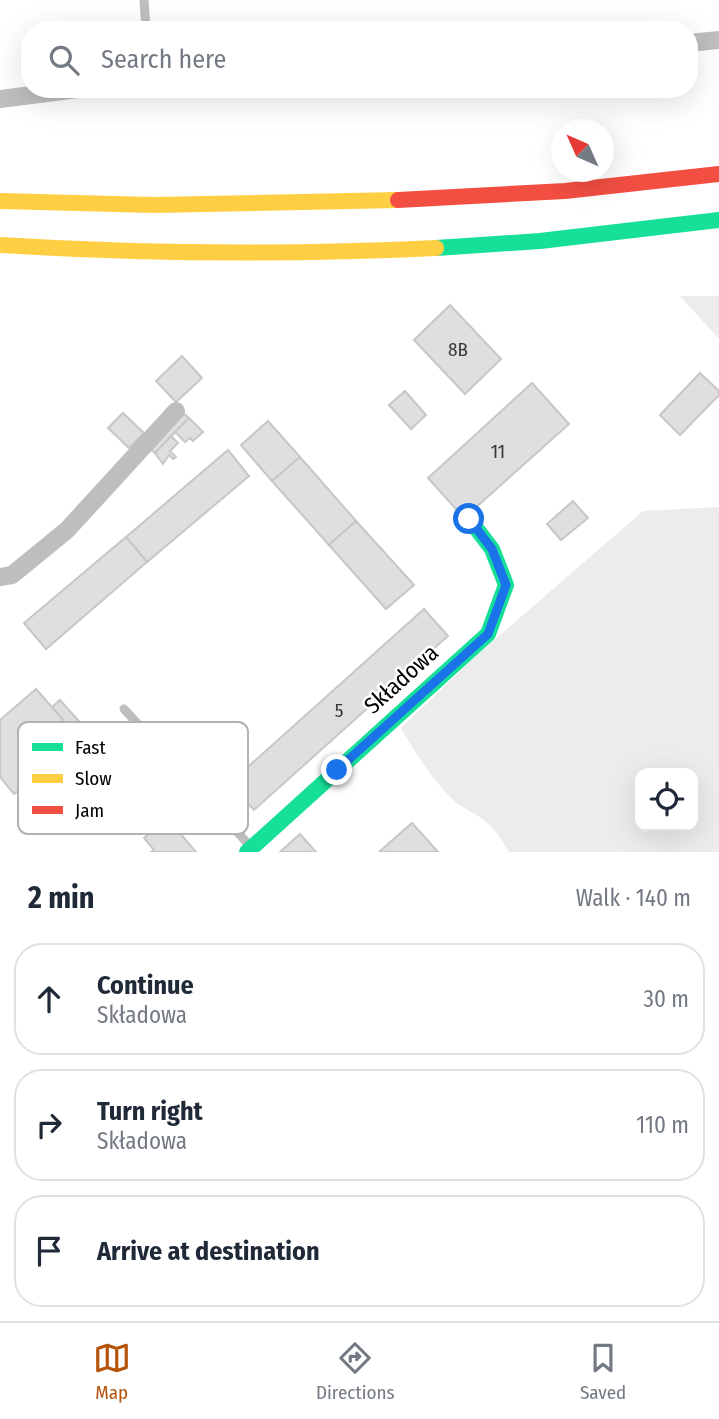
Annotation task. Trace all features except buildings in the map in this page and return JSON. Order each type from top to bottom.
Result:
[{"type":"main road","points":[[0,201],[172,206],[395,201],[569,191],[719,174]]},
{"type":"main road","points":[[0,245],[166,253],[391,251],[567,239],[719,220]]},
{"type":"main road","name":"Składowa","points":[[249,850],[488,634],[506,585],[492,549],[469,519]]},
{"type":"street","points":[[698,42],[719,40]]},
{"type":"street","points":[[0,99],[21,96]]},
{"type":"street","points":[[0,577],[12,575],[67,530],[176,411]]},
{"type":"lane","points":[[144,0],[145,21]]},
{"type":"lane","name":"Składowa","points":[[124,709],[136,722]]},
{"type":"lane","name":"Składowa","points":[[235,834],[249,850]]},
{"type":"shaded area","points":[[680,296],[719,296],[719,339]]},
{"type":"shaded area","points":[[719,507],[719,852],[509,852],[489,825],[457,803],[433,777],[401,728],[477,655],[643,511]]},
{"type":"traffic: fast","points":[[436,248],[540,241],[719,220]]},
{"type":"traffic: fast","points":[[247,852],[488,634],[506,585],[492,549],[469,519]]},
{"type":"traffic: slow","points":[[0,201],[154,205],[398,200]]},
{"type":"traffic: slow","points":[[0,245],[218,253],[436,248]]},
{"type":"traffic: jam","points":[[398,200],[565,191],[719,174]]},
{"type":"route","points":[[337,770],[488,634],[506,585],[492,549],[469,519]]}]
